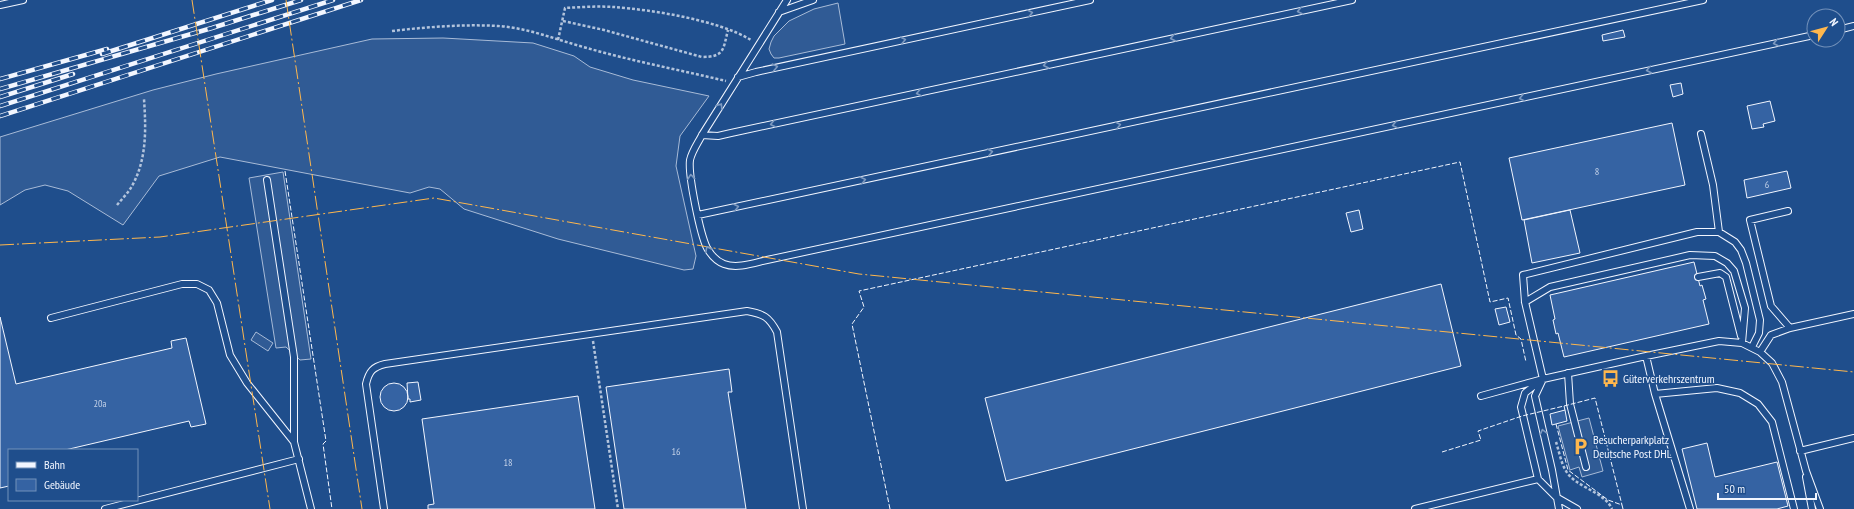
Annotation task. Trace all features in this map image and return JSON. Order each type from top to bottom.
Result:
[{"type":"lane","points":[[0,5],[23,0]]},
{"type":"lane","points":[[788,0],[702,135],[692,152],[690,160],[690,176],[706,246],[713,258],[724,264],[737,266],[1806,37]]},
{"type":"lane","points":[[779,12],[814,0]]},
{"type":"lane","points":[[736,80],[756,72],[1090,0]]},
{"type":"lane","points":[[702,135],[718,136],[1352,0]]},
{"type":"lane","points":[[698,215],[1703,0]]},
{"type":"lane","points":[[1701,134],[1713,185],[1719,232]]},
{"type":"lane","points":[[267,180],[294,357],[294,442],[311,509]]},
{"type":"lane","points":[[1788,211],[1750,220],[1771,306],[1790,328]]},
{"type":"lane","points":[[1559,509],[1552,470],[1535,396],[1542,379],[1525,302],[1523,275],[1697,232],[1719,232],[1735,242],[1741,250],[1746,262],[1760,320],[1759,333],[1752,347]]},
{"type":"lane","points":[[1525,302],[1550,287],[1690,255],[1715,256],[1727,263],[1734,271],[1745,308],[1742,343]]},
{"type":"lane","points":[[1698,277],[1716,273],[1726,276],[1742,343]]},
{"type":"lane","points":[[51,318],[182,284],[197,284],[209,290],[217,303],[230,355],[247,384],[294,442]]},
{"type":"lane","points":[[384,509],[366,384],[369,374],[374,367],[393,362],[747,311],[760,313],[771,321],[777,332],[803,509]]},
{"type":"lane","points":[[1760,352],[1771,336],[1790,328],[1854,314]]},
{"type":"lane","points":[[1481,396],[1542,379],[1719,341],[1742,343],[1760,352],[1772,363],[1782,382],[1800,451],[1820,509]]},
{"type":"lane","points":[[1646,356],[1655,394],[1690,509]]},
{"type":"lane","points":[[1568,373],[1570,404],[1586,467]]},
{"type":"lane","points":[[1542,379],[1525,393],[1521,407],[1538,479],[1556,497],[1576,509]]},
{"type":"lane","points":[[1655,394],[1717,388],[1740,393],[1758,404],[1772,422],[1794,509]]},
{"type":"lane","points":[[1800,451],[1854,438]]},
{"type":"lane","points":[[138,500],[298,459]]},
{"type":"lane","points":[[1806,471],[1808,492],[1812,509]]},
{"type":"lane","points":[[1415,509],[1538,479]]},
{"type":"lane","points":[[105,509],[136,501]]},
{"type":"path","points":[[558,40],[565,8],[613,7],[643,10],[709,23],[741,34],[759,44]]},
{"type":"path","points":[[563,21],[604,30],[702,57],[715,57],[720,53],[724,46],[728,30]]},
{"type":"path","points":[[392,31],[435,26],[499,26],[532,31],[558,40],[736,80]]},
{"type":"path","points":[[117,205],[132,186],[141,161],[146,128],[144,99]]},
{"type":"path","points":[[592,333],[618,509]]},
{"type":"path","points":[[1556,439],[1566,472],[1574,480],[1594,492],[1610,505],[1612,509]]},
{"type":"shaded area","points":[[838,3],[845,44],[774,58],[769,49],[771,42],[774,36],[789,21],[814,9]]},
{"type":"shaded area","points":[[443,38],[533,43],[574,56],[590,67],[633,80],[709,96],[680,136],[676,166],[696,256],[693,269],[684,270],[558,239],[464,209],[440,189],[429,187],[410,193],[220,157],[159,176],[123,225],[68,191],[45,185],[25,190],[0,205],[0,137],[153,90],[216,74],[372,39]]},
{"type":"shaded area","points":[[283,172],[311,359],[300,360],[286,347],[276,348],[249,178]]},
{"type":"shaded area","points":[[256,332],[273,343],[268,351],[251,340]]},
{"type":"shaded area","name":"Besucherparkplatz Deutsche Post DHL","points":[[1589,418],[1603,471],[1582,477],[1579,467],[1570,470],[1558,426]]},
{"type":"building","points":[[1623,30],[1625,37],[1603,41],[1602,35]]},
{"type":"building","points":[[1681,83],[1683,94],[1673,97],[1670,85]]},
{"type":"building","points":[[1770,101],[1775,121],[1763,124],[1764,127],[1752,129],[1747,106]]},
{"type":"building","points":[[1672,123],[1685,185],[1522,220],[1509,158]]},
{"type":"building","points":[[1787,171],[1791,188],[1747,198],[1744,180]]},
{"type":"building","points":[[1359,210],[1363,229],[1351,232],[1346,213]]},
{"type":"building","points":[[1570,210],[1580,253],[1532,263],[1524,220]]},
{"type":"building","points":[[1694,262],[1700,286],[1702,285],[1706,299],[1703,300],[1709,324],[1564,357],[1558,333],[1556,334],[1553,320],[1555,319],[1550,295]]},
{"type":"building","points":[[1441,284],[1461,366],[1006,481],[985,398]]},
{"type":"building","points":[[1506,307],[1510,322],[1499,325],[1495,309]]},
{"type":"building","points":[[0,317],[16,384],[172,348],[171,341],[186,338],[206,424],[191,427],[189,421],[69,449],[8,449],[8,486],[0,488]]},
{"type":"building","points":[[729,369],[732,392],[728,392],[746,509],[624,509],[606,387]]},
{"type":"building","points":[[418,382],[421,400],[410,402],[410,399],[408,399],[407,383]]},
{"type":"building","points":[[394,383],[404,387],[408,397],[404,407],[394,411],[384,407],[380,397],[384,387]]},
{"type":"building","points":[[578,396],[595,509],[428,509],[428,505],[434,504],[422,419]]},
{"type":"building","points":[[1565,410],[1567,421],[1552,425],[1550,414]]},
{"type":"building","points":[[1707,443],[1715,477],[1777,462],[1788,506],[1777,509],[1697,509],[1682,449]]},
{"type":"railway","points":[[102,54],[272,0]]},
{"type":"railway","points":[[0,89],[212,28],[301,0]]},
{"type":"railway","points":[[0,106],[333,0]]},
{"type":"railway","points":[[0,116],[361,0]]},
{"type":"railway","points":[[0,79],[107,49]]},
{"type":"railway","points":[[0,97],[73,74]]},
{"type":"fence","points":[[890,509],[852,324],[864,307],[859,291],[1460,162],[1490,302],[1508,298],[1516,335],[1521,339],[1526,362]]},
{"type":"fence","points":[[285,171],[326,441],[323,444],[332,509]]},
{"type":"fence","points":[[1564,406],[1595,398],[1622,505]]},
{"type":"fence","points":[[1442,452],[1481,440],[1478,431],[1522,416],[1564,406],[1565,410]]},
{"type":"fence","points":[[1556,424],[1568,470],[1608,500],[1622,505],[1623,509]]},
{"type":"power","points":[[192,0],[270,509]]},
{"type":"power","points":[[286,0],[362,509]]},
{"type":"power","points":[[0,245],[160,237],[434,198],[859,274],[1854,372]]},
{"type":"place","name":"Güterverkehrszentrum","points":[[1610,379]]},
{"type":"place","name":"Besucherparkplatz Deutsche Post DHL","points":[[1580,447]]}]
